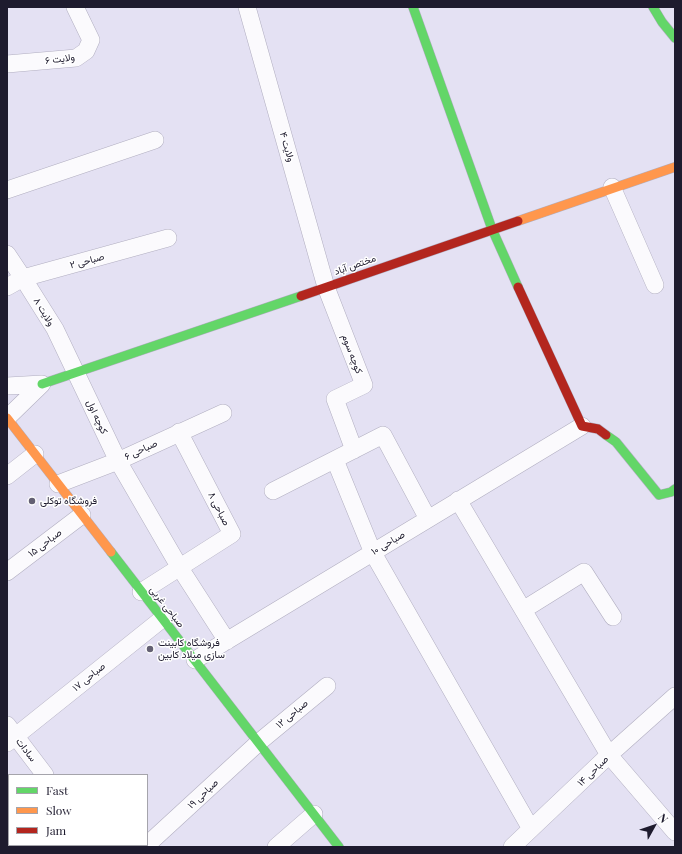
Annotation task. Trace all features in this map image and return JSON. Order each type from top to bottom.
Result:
[{"type":"street","name":"ولایت ۶","points":[[7,64],[76,58],[86,51],[91,40],[75,7]]},
{"type":"street","name":"ولایت ۴","points":[[247,7],[326,287]]},
{"type":"street","points":[[413,7],[492,229],[582,426],[598,429],[616,442],[659,495],[672,492],[675,489]]},
{"type":"street","points":[[653,7],[662,22],[675,38]]},
{"type":"street","points":[[7,190],[155,140]]},
{"type":"street","name":"مختص آباد","points":[[42,384],[612,187],[675,167]]},
{"type":"street","points":[[612,187],[655,285]]},
{"type":"street","name":"صباحی ۲","points":[[7,287],[23,278],[168,238]]},
{"type":"street","name":"ولایت ۸","points":[[7,254],[55,329],[77,373]]},
{"type":"street","name":"کوچه سوم","points":[[326,287],[364,385],[335,399],[354,450]]},
{"type":"street","name":"کوچه اول","points":[[77,373],[118,461],[180,568],[227,641]]},
{"type":"street","points":[[7,386],[42,384]]},
{"type":"street","points":[[7,418],[42,384]]},
{"type":"street","name":"صباحی ۶","points":[[58,484],[118,461],[223,413]]},
{"type":"street","name":"صباحی غربی","points":[[7,418],[339,847]]},
{"type":"street","name":"صباحی ۱۰","points":[[195,660],[582,426]]},
{"type":"street","name":"صباحی ۸","points":[[141,592],[232,534],[179,432]]},
{"type":"street","points":[[274,491],[383,435],[428,519]]},
{"type":"street","points":[[7,476],[35,454]]},
{"type":"street","points":[[335,460],[373,553],[532,829]]},
{"type":"street","points":[[458,500],[609,755],[675,832]]},
{"type":"street","name":"صباحی ۱۵","points":[[7,572],[82,515]]},
{"type":"street","points":[[523,610],[584,572],[613,617]]},
{"type":"street","name":"صباحی ۱۷","points":[[10,734],[162,619]]},
{"type":"street","name":"صباحی ۱۲","points":[[258,742],[327,686]]},
{"type":"street","name":"صباحی ۱۴","points":[[512,847],[609,755],[675,696]]},
{"type":"street","name":"سادات","points":[[10,734],[44,774]]},
{"type":"street","name":"صباحی ۱۹","points":[[148,844],[258,742]]},
{"type":"street","points":[[276,847],[314,814]]},
{"type":"traffic: fast","points":[[413,7],[492,229],[518,287]]},
{"type":"traffic: fast","points":[[653,7],[662,22],[675,38]]},
{"type":"traffic: fast","points":[[42,384],[301,296]]},
{"type":"traffic: fast","points":[[606,435],[616,442],[659,495],[671,492],[675,489]]},
{"type":"traffic: fast","points":[[111,552],[339,847]]},
{"type":"traffic: slow","points":[[518,221],[675,167]]},
{"type":"traffic: slow","points":[[7,418],[111,552]]},
{"type":"traffic: jam","points":[[301,296],[518,221]]},
{"type":"traffic: jam","points":[[518,287],[582,426],[598,429],[606,435]]},
{"type":"place","name":"فروشگاه توکلی","points":[[32,501]]},
{"type":"place","name":"فروشگاه کابینت سازی میلاد کابین","points":[[150,649]]}]
